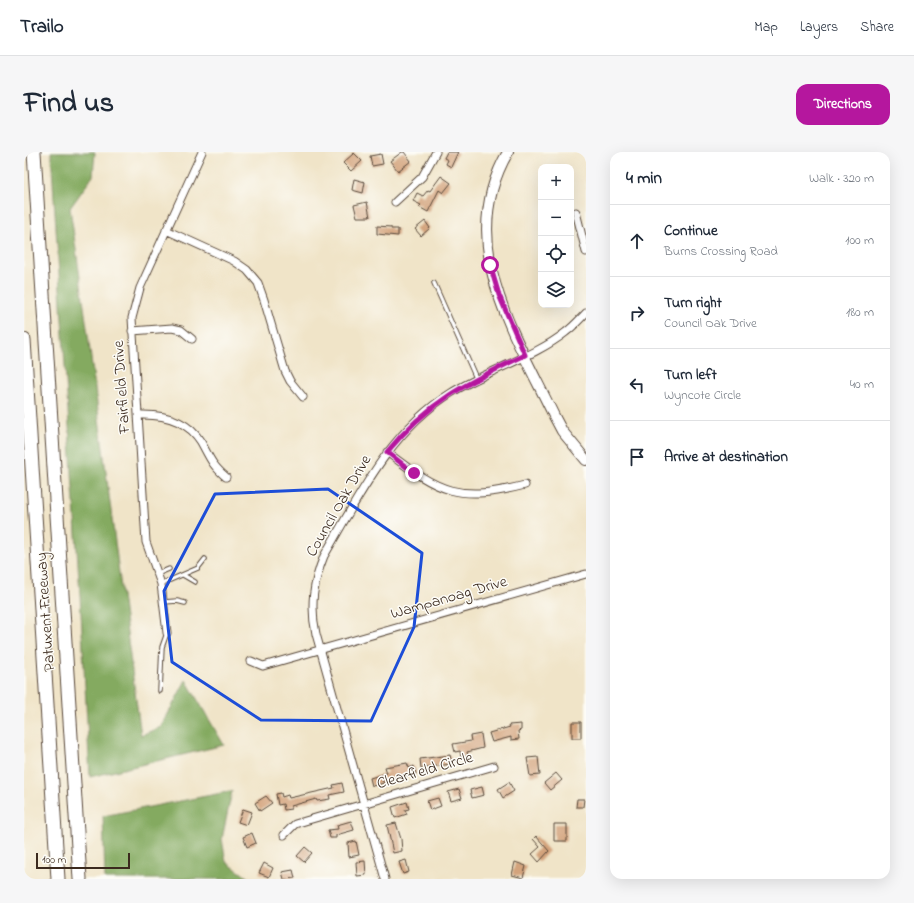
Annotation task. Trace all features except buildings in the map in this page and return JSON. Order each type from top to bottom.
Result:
[{"type":"highway","name":"Patuxent Freeway","points":[[34,152],[80,879]]},
{"type":"highway","name":"Patuxent Freeway","points":[[24,340],[58,879]]},
{"type":"street","name":"Fairfield Drive","points":[[167,632],[161,584],[146,542],[132,318],[135,302],[202,152]]},
{"type":"street","points":[[395,202],[422,177],[436,152]]},
{"type":"street","points":[[508,152],[498,172],[491,193],[487,223],[487,244],[495,284],[525,355],[562,431],[586,460]]},
{"type":"street","points":[[576,212],[586,252]]},
{"type":"street","points":[[166,230],[234,261],[247,270],[258,283],[285,371],[290,381],[303,397]]},
{"type":"street","name":"Council Oak Drive","points":[[385,879],[320,650],[312,614],[314,586],[318,572],[324,556],[387,452],[411,425],[430,408],[476,378],[525,355],[566,333],[586,313]]},
{"type":"street","points":[[132,331],[172,328],[181,330],[192,339]]},
{"type":"street","points":[[138,415],[164,416],[185,425],[200,441],[213,466],[226,477]]},
{"type":"street","points":[[387,452],[425,480],[449,490],[478,494],[497,492],[525,485]]},
{"type":"street","name":"Wampanoag Drive","points":[[251,661],[263,666],[586,574]]},
{"type":"street","name":"Clearfield Circle","points":[[284,835],[295,824],[494,766]]},
{"type":"lane","points":[[434,283],[476,378]]},
{"type":"lane","points":[[161,584],[198,568],[205,559]]},
{"type":"lane","points":[[157,574],[169,569]]},
{"type":"lane","points":[[183,575],[195,582]]},
{"type":"lane","points":[[164,602],[177,601],[185,603]]},
{"type":"lane","points":[[160,691],[162,647],[167,632]]},
{"type":"highlighted area","points":[[328,489],[422,553],[414,627],[371,721],[261,720],[172,662],[164,591],[215,494]]},
{"type":"green space","points":[[51,152],[95,152],[93,176],[70,208],[89,339],[141,735],[161,727],[186,680],[224,745],[90,777],[80,595]]},
{"type":"green space","points":[[232,791],[222,839],[226,862],[250,879],[105,879],[103,816]]},
{"type":"route","points":[[414,473],[387,452],[411,425],[430,408],[451,393],[476,378],[525,355],[499,295],[490,265]]}]
